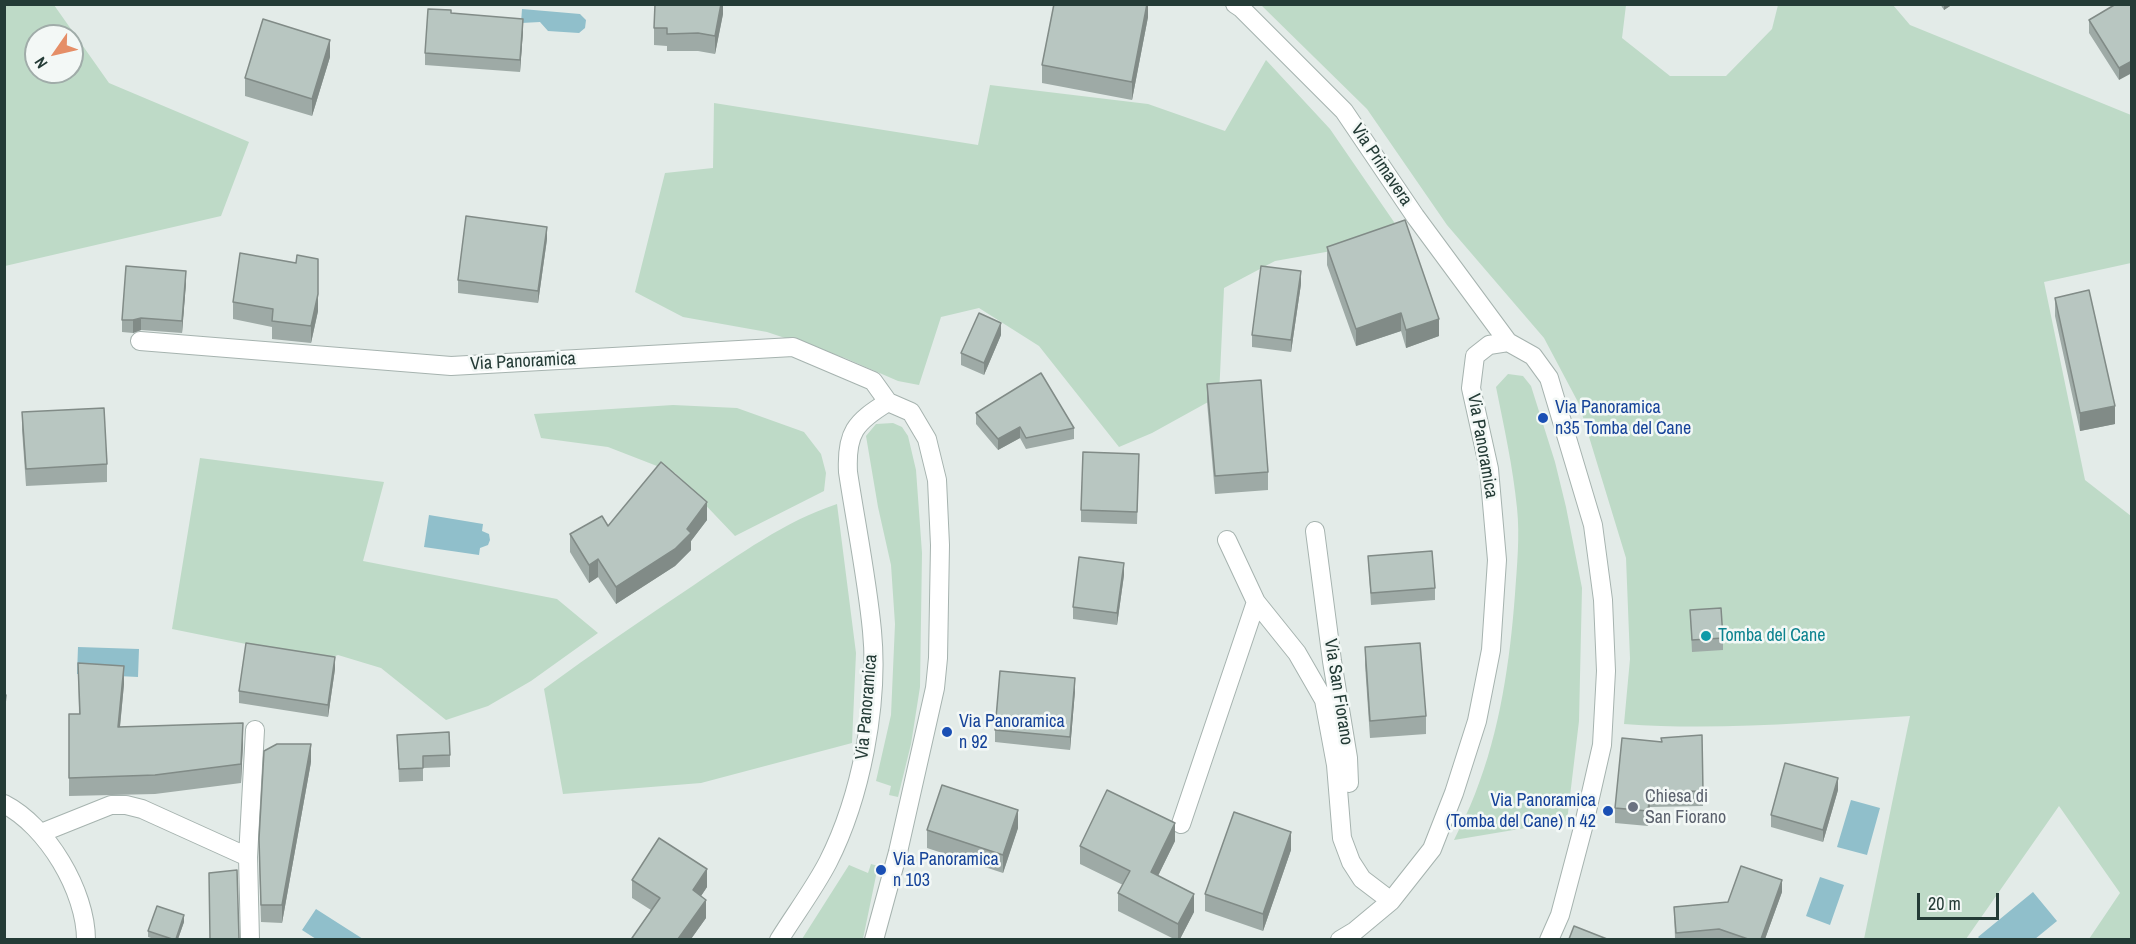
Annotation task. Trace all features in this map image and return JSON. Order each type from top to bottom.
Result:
[{"type":"street","name":"Via Primavera","points":[[1235,4],[1344,111],[1415,216],[1508,342]]},
{"type":"street","name":"Via Panoramica","points":[[140,341],[451,366],[793,347],[873,381],[888,402],[911,412],[927,439],[937,480],[940,545],[939,658],[935,688],[898,852],[874,939]]},
{"type":"street","name":"Via Panoramica","points":[[1340,939],[1355,931],[1391,901],[1432,849],[1454,794],[1476,722],[1491,650],[1497,560],[1489,469],[1472,388],[1475,356],[1489,345],[1508,342]]},
{"type":"street","points":[[1508,342],[1533,356],[1548,378],[1593,525],[1603,600],[1606,671],[1602,745],[1560,915],[1549,939]]},
{"type":"street","name":"Via Panoramica","points":[[779,939],[827,862],[850,809],[866,749],[872,685],[872,632],[847,452],[853,432],[867,415],[888,402]]},
{"type":"street","name":"Via San Fiorano","points":[[1315,531],[1332,661],[1348,758],[1348,853]]},
{"type":"street","name":"Via San Fiorano","points":[[1227,540],[1256,602],[1297,653],[1324,700],[1336,765],[1342,838],[1355,870],[1362,879],[1391,901]]},
{"type":"street","points":[[1180,824],[1256,602]]},
{"type":"street","points":[[250,939],[248,857],[255,730]]},
{"type":"street","points":[[254,751],[275,751]]},
{"type":"street","points":[[4,804],[15,809],[40,833],[62,861],[78,899],[86,939]]},
{"type":"street","points":[[40,833],[111,805],[126,805],[142,809],[248,857]]},
{"type":"green space","points":[[4,5],[54,5],[67,24],[24,24],[24,84],[84,84],[84,48],[109,83],[249,142],[221,216],[5,266]]},
{"type":"green space","points":[[1261,5],[1626,5],[1622,38],[1670,76],[1726,76],[1772,29],[1778,5],[1893,5],[1910,25],[2131,115],[2131,263],[2044,282],[2085,480],[2131,516],[2131,939],[2089,939],[2120,893],[2059,806],[1966,939],[1864,939],[1910,716],[1731,726],[1624,724],[1630,659],[1626,558],[1579,404],[1544,338],[1447,225],[1367,109]]},
{"type":"green space","points":[[1266,60],[1330,129],[1405,238],[1275,261],[1224,288],[1219,396],[1152,433],[1119,447],[1039,346],[979,308],[941,317],[919,385],[898,381],[845,358],[767,332],[683,317],[635,292],[665,173],[713,168],[714,103],[978,145],[990,85],[1148,104],[1225,131]]},
{"type":"green space","points":[[1508,374],[1523,376],[1531,386],[1555,462],[1566,507],[1582,588],[1579,721],[1567,821],[1454,840],[1473,800],[1491,746],[1510,645],[1518,519],[1511,462],[1496,387]]},
{"type":"green space","points":[[673,405],[737,408],[804,432],[821,454],[826,473],[824,491],[735,536],[675,473],[608,447],[541,438],[534,414]]},
{"type":"green space","points":[[893,423],[902,427],[908,436],[916,470],[922,553],[920,687],[911,744],[898,797],[889,795],[891,786],[876,781],[891,715],[895,624],[891,565],[866,436],[876,424]]},
{"type":"green space","points":[[200,458],[384,482],[363,561],[557,599],[598,633],[531,681],[488,706],[446,720],[381,668],[338,655],[325,660],[172,629]]},
{"type":"green space","points":[[837,504],[856,653],[852,743],[701,783],[563,794],[544,689],[618,636],[745,551],[781,529]]},
{"type":"green space","points":[[871,864],[878,866],[863,939],[802,939],[849,865],[868,873]]},
{"type":"water","points":[[522,9],[580,14],[586,20],[585,28],[579,33],[548,31],[540,22],[521,23]]},
{"type":"water","points":[[429,515],[483,524],[482,531],[489,534],[488,545],[480,548],[479,555],[424,547]]},
{"type":"water","points":[[78,647],[139,649],[138,677],[77,674]]},
{"type":"water","points":[[1851,800],[1880,808],[1867,855],[1837,847]]},
{"type":"water","points":[[1820,877],[1844,885],[1830,925],[1806,916]]},
{"type":"water","points":[[2033,892],[2057,921],[2035,939],[1980,939],[1978,937]]},
{"type":"water","points":[[316,909],[363,939],[316,939],[302,930]]},
{"type":"building","points":[[655,4],[721,4],[715,36],[698,33],[667,34],[667,28],[654,28]]},
{"type":"building","points":[[1054,4],[1147,4],[1132,82],[1042,65]]},
{"type":"building","points":[[2116,4],[2132,4],[2132,61],[2119,68],[2089,20]]},
{"type":"building","points":[[428,9],[523,19],[520,60],[425,53]]},
{"type":"building","points":[[263,19],[330,40],[312,99],[245,78]]},
{"type":"building","points":[[466,216],[547,227],[538,291],[458,280]]},
{"type":"building","points":[[1405,220],[1439,319],[1406,330],[1401,313],[1356,329],[1327,247]]},
{"type":"building","points":[[240,253],[296,263],[297,255],[318,259],[318,294],[311,326],[272,321],[273,309],[233,302]]},
{"type":"building","points":[[126,266],[186,271],[182,321],[141,318],[122,320]]},
{"type":"building","points":[[1261,266],[1301,271],[1291,340],[1252,335]]},
{"type":"building","points":[[2089,290],[2115,406],[2080,413],[2055,298]]},
{"type":"building","points":[[979,313],[1001,323],[984,363],[961,353]]},
{"type":"building","points":[[1041,373],[1074,428],[1026,438],[1020,427],[998,439],[976,413]]},
{"type":"building","points":[[1261,380],[1268,472],[1215,476],[1207,384]]},
{"type":"building","points":[[104,408],[107,464],[26,469],[22,412]]},
{"type":"building","points":[[1083,452],[1139,454],[1137,512],[1081,510]]},
{"type":"building","points":[[661,462],[707,502],[687,529],[691,533],[675,549],[616,587],[598,559],[589,565],[570,534],[602,516],[608,526]]},
{"type":"building","points":[[1432,551],[1435,588],[1371,593],[1368,556]]},
{"type":"building","points":[[1079,557],[1124,563],[1117,613],[1073,607]]},
{"type":"building","points":[[1721,608],[1723,638],[1692,640],[1690,610]]},
{"type":"building","points":[[246,643],[335,657],[328,705],[239,691]]},
{"type":"building","points":[[1420,643],[1426,716],[1370,721],[1365,647]]},
{"type":"building","points":[[78,663],[124,666],[118,727],[243,723],[241,764],[155,775],[69,778],[69,714],[80,714]]},
{"type":"building","points":[[1000,671],[1075,678],[1070,737],[995,730]]},
{"type":"building","points":[[449,732],[450,755],[423,756],[423,768],[399,769],[397,735]]},
{"type":"building","points":[[1702,735],[1703,791],[1650,792],[1648,811],[1615,808],[1622,738],[1662,742],[1661,738]]},
{"type":"building","points":[[277,744],[311,744],[282,905],[261,905],[259,839],[264,751]]},
{"type":"building","points":[[1785,763],[1838,778],[1823,830],[1771,815]]},
{"type":"building","points":[[942,785],[1018,810],[1003,855],[927,830]]},
{"type":"building","points":[[1107,790],[1175,823],[1151,872],[1194,894],[1178,924],[1118,893],[1130,871],[1080,846]]},
{"type":"building","points":[[1234,812],[1291,832],[1263,914],[1205,894]]},
{"type":"building","points":[[659,838],[707,869],[693,890],[706,900],[678,939],[634,939],[632,938],[660,898],[632,880]]},
{"type":"building","points":[[1741,866],[1782,880],[1761,939],[1748,939],[1719,929],[1676,933],[1674,907],[1728,902]]},
{"type":"building","points":[[237,870],[239,939],[210,939],[209,873]]},
{"type":"building","points":[[157,906],[184,915],[176,939],[148,931]]},
{"type":"building","points":[[1574,926],[1607,939],[1569,939]]},
{"type":"place","name":"Via Panoramica n35 Tomba del Cane","points":[[1543,418]]},
{"type":"place","name":"Tomba del Cane","points":[[1706,636]]},
{"type":"place","name":"Via Panoramica n 92","points":[[947,732]]},
{"type":"place","name":"Chiesa di San Fiorano","points":[[1633,807]]},
{"type":"place","name":"Via Panoramica (Tomba del Cane) n 42","points":[[1608,811]]},
{"type":"place","name":"Via Panoramica n 103","points":[[881,870]]}]
